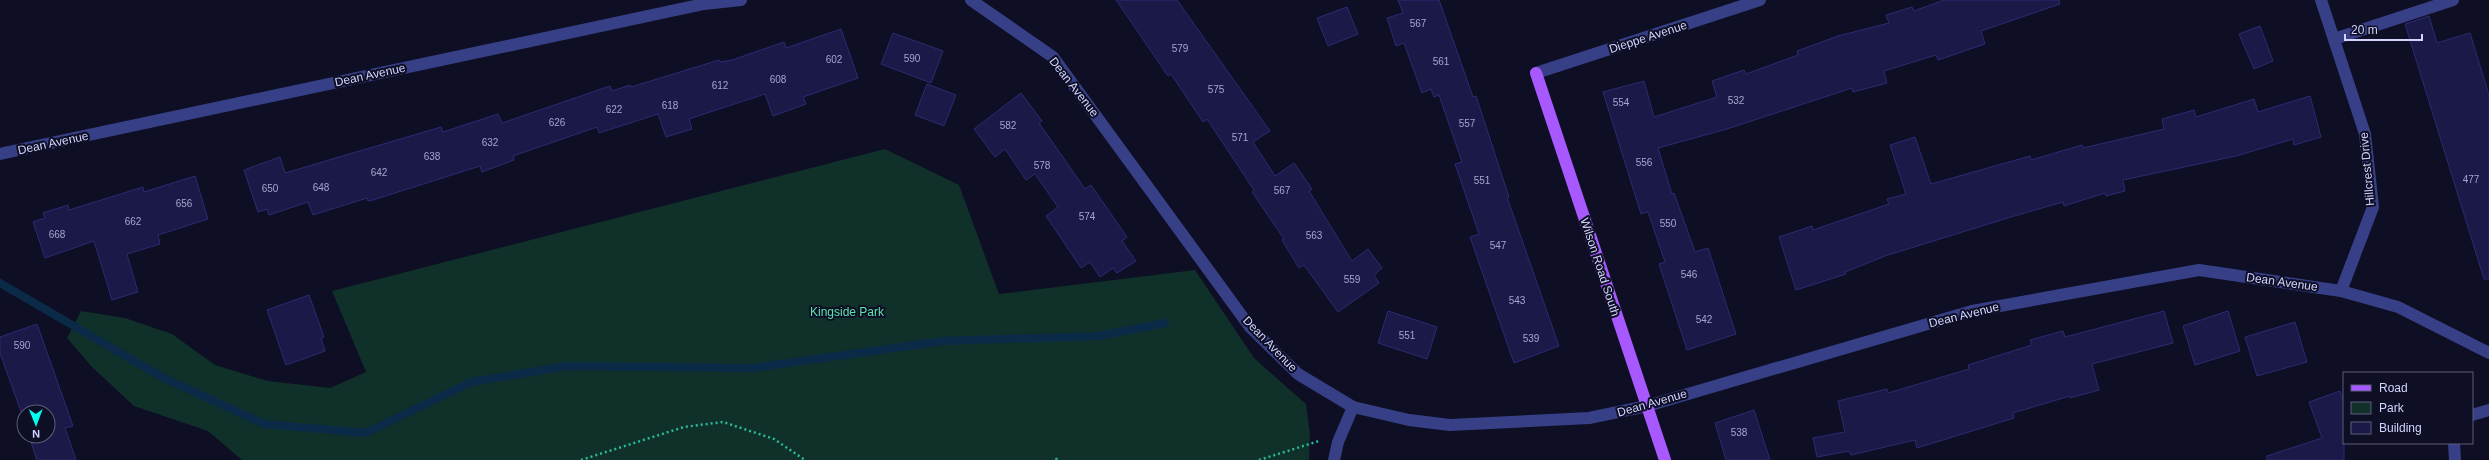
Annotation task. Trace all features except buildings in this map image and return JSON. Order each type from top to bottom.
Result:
[{"type":"main road","name":"Wilson Road South","points":[[1536,73],[1665,460]]},
{"type":"street","name":"Dean Avenue","points":[[0,154],[689,8],[741,0]]},
{"type":"street","name":"Dean Avenue","points":[[971,0],[1053,57],[1250,328],[1298,374],[1353,407],[1409,420],[1450,425],[1589,418],[1647,406],[1972,311],[2199,270],[2341,291],[2398,307],[2489,353]]},
{"type":"street","name":"Dieppe Avenue","points":[[1536,73],[1760,0]]},
{"type":"street","name":"Hillcrest Drive","points":[[2321,0],[2366,134],[2373,207],[2341,291]]},
{"type":"street","points":[[2334,38],[2453,0]]},
{"type":"street","points":[[1334,460],[1338,442],[1353,407]]},
{"type":"street","points":[[2473,415],[2489,410]]},
{"type":"street","points":[[2454,444],[2455,460]]},
{"type":"path","points":[[581,460],[684,427],[723,422],[774,439],[805,460]]},
{"type":"path","points":[[1259,460],[1318,441],[1338,442]]},
{"type":"green space","name":"Kingside Park","points":[[885,149],[959,185],[999,294],[1195,270],[1254,358],[1306,404],[1310,434],[1309,460],[242,460],[208,431],[134,406],[92,367],[67,338],[81,311],[125,318],[172,334],[215,365],[268,381],[330,388],[366,372],[332,291]]},
{"type":"waterway","points":[[0,283],[160,376],[264,424],[366,433],[471,382],[567,366],[752,368],[944,341],[1099,336],[1165,323]]}]
